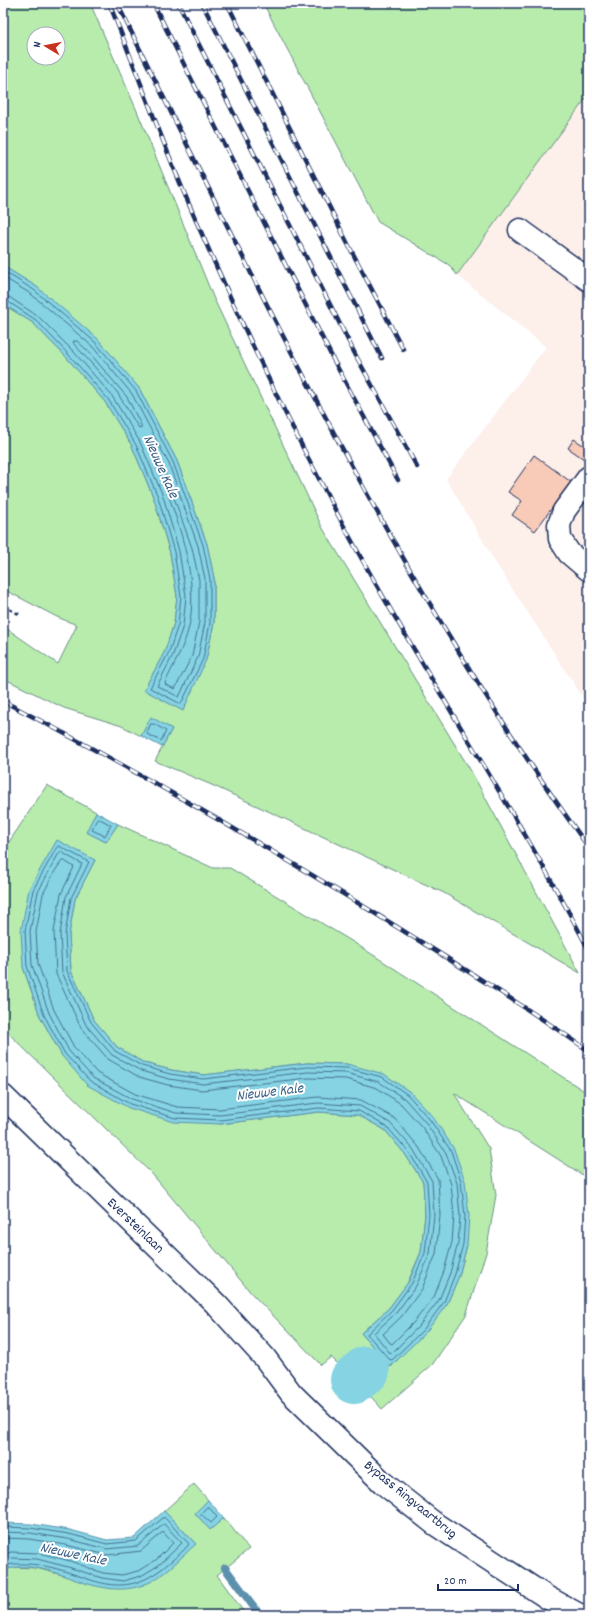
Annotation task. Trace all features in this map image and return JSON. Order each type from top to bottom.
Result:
[{"type":"main road","points":[[520,230],[589,280]]},
{"type":"main road","points":[[589,477],[564,511],[558,525],[560,539],[569,553],[589,570]]},
{"type":"main road","name":"Eversteinlaan","points":[[3,1096],[216,1304],[265,1358]]},
{"type":"main road","name":"Bypass Ringvaartbrug","points":[[265,1358],[291,1393],[383,1483],[436,1524],[548,1598],[579,1615]]},
{"type":"path","points":[[3,606],[21,615]]},
{"type":"shaded area","points":[[589,94],[589,707],[499,568],[446,479],[546,347],[457,275]]},
{"type":"green space","points":[[3,3],[90,3],[137,111],[214,299],[322,527],[471,771],[580,973],[444,893],[214,786],[155,761],[172,729],[151,718],[141,736],[122,726],[64,708],[3,678],[3,626],[58,664],[77,625],[57,617],[3,589],[3,304],[33,323],[67,358],[105,402],[132,446],[154,499],[170,553],[177,596],[174,623],[165,651],[144,690],[206,660],[214,623],[214,578],[207,544],[177,461],[139,388],[37,287],[3,266]]},
{"type":"green space","points":[[263,3],[589,3],[589,94],[457,275],[449,265],[378,222]]},
{"type":"green space","points":[[47,785],[96,812],[87,832],[106,842],[118,824],[213,868],[230,868],[353,942],[589,1094],[589,1179],[454,1093],[489,1149],[496,1195],[486,1253],[466,1315],[432,1365],[382,1409],[363,1388],[374,1379],[359,1363],[347,1373],[331,1357],[321,1365],[252,1294],[153,1175],[3,1028],[3,851]],"holes":[[[95,860],[75,899],[69,934],[71,971],[94,1020],[117,1047],[144,1063],[171,1070],[204,1075],[307,1063],[347,1064],[467,1245],[459,1276],[447,1304],[391,1367],[361,1333],[389,1308],[407,1284],[421,1252],[425,1215],[423,1182],[405,1154],[385,1130],[358,1115],[319,1112],[220,1124],[62,1056],[40,1016],[23,967]]]},
{"type":"green space","points":[[194,1484],[208,1500],[195,1513],[210,1529],[224,1518],[249,1549],[217,1575],[246,1615],[3,1615],[3,1571],[11,1567],[36,1568],[66,1576],[196,1544],[164,1511]]},
{"type":"water","points":[[3,266],[37,287],[98,339],[139,388],[177,461],[207,544],[214,578],[214,623],[206,660],[183,711],[144,690],[165,651],[174,623],[177,596],[170,553],[154,499],[132,446],[105,402],[67,358],[33,323],[3,304]]},
{"type":"water","points":[[151,717],[172,729],[162,747],[141,736]]},
{"type":"water","points":[[96,812],[118,824],[106,842],[86,832]]},
{"type":"water","points":[[57,840],[95,860],[75,899],[69,934],[71,971],[94,1020],[117,1047],[144,1063],[171,1070],[203,1075],[307,1063],[347,1064],[384,1074],[410,1092],[433,1117],[454,1149],[465,1181],[469,1216],[467,1245],[459,1276],[447,1304],[426,1332],[390,1367],[361,1333],[389,1308],[409,1281],[421,1252],[425,1215],[423,1182],[405,1154],[385,1130],[358,1115],[319,1112],[220,1124],[174,1122],[129,1108],[87,1085],[62,1056],[40,1016],[23,967],[21,931],[29,889]]},
{"type":"water","points":[[208,1500],[224,1518],[210,1530],[195,1513]]},
{"type":"water","points":[[164,1511],[196,1544],[164,1573],[150,1582],[138,1587],[112,1589],[89,1584],[52,1572],[27,1567],[15,1567],[3,1571],[3,1523],[31,1524],[70,1530],[107,1540],[134,1538]]},
{"type":"building","points":[[574,439],[589,449],[589,457],[587,461],[568,448]]},
{"type":"building","points":[[534,455],[571,482],[535,531],[512,515],[522,501],[508,492]]},
{"type":"waterway","name":"Nieuwe Kale","points":[[354,1380],[366,1370]]},
{"type":"waterway","points":[[225,1568],[260,1615]]},
{"type":"railway","points":[[109,3],[188,202],[238,314],[291,424],[359,554],[391,611],[525,835],[589,950]]},
{"type":"railway","points":[[117,3],[279,328],[335,436],[394,542],[455,646],[520,748],[589,848]]},
{"type":"railway","points":[[153,3],[334,361],[398,480]]},
{"type":"railway","points":[[178,3],[355,354],[417,467]]},
{"type":"railway","points":[[202,3],[382,358]]},
{"type":"railway","points":[[227,3],[349,246],[403,349]]},
{"type":"railway","points":[[3,701],[145,778],[284,858],[456,964],[589,1051]]}]
